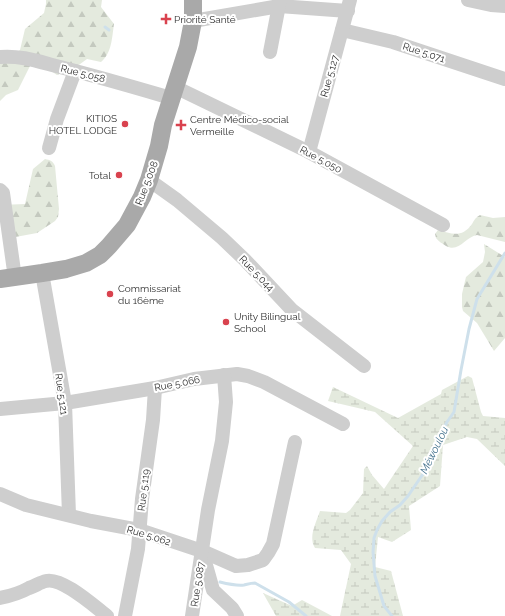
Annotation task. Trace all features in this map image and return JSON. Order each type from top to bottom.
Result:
[{"type":"main road","name":"Rue 5.008","points":[[5,274],[42,274],[86,263],[100,255],[127,225],[149,180],[159,146],[185,20],[186,0]]},
{"type":"main road","name":"Rue 5.008","points":[[5,274],[65,264],[83,258],[95,251],[113,234],[135,194],[170,91],[188,47],[193,21],[193,0]]},
{"type":"street","points":[[468,0],[491,5],[505,6]]},
{"type":"street","points":[[193,21],[280,3],[349,5]]},
{"type":"street","points":[[270,52],[280,3]]},
{"type":"street","name":"Rue 5.127","points":[[309,152],[349,5]]},
{"type":"street","name":"Rue 5.071","points":[[342,30],[393,42],[505,79]]},
{"type":"street","name":"Rue 5.058","points":[[0,57],[9,56],[25,58],[75,71],[170,91]]},
{"type":"street","points":[[49,148],[57,119],[75,71]]},
{"type":"street","name":"Rue 5.050","points":[[170,91],[309,152],[443,225]]},
{"type":"street","name":"Rue 5.044","points":[[149,180],[177,200],[222,238],[292,310],[364,366]]},
{"type":"street","points":[[0,190],[3,193],[5,274]]},
{"type":"street","name":"Rue 5.121","points":[[42,274],[65,403],[69,515]]},
{"type":"street","name":"Rue 5.066","points":[[0,409],[65,403],[194,380],[237,374],[248,376],[264,382],[344,424]]},
{"type":"street","name":"Rue 5.087","points":[[192,616],[208,510],[222,441],[226,402],[224,375]]},
{"type":"street","name":"Rue 5.119","points":[[125,616],[138,549],[142,498],[153,420],[155,388]]},
{"type":"street","points":[[202,551],[236,566],[248,565],[263,560],[273,544],[295,442]]},
{"type":"street","name":"Rue 5.062","points":[[0,494],[26,505],[91,521],[139,530],[202,551]]},
{"type":"street","points":[[202,551],[213,590],[232,608],[237,616]]},
{"type":"street","points":[[0,598],[12,596],[46,581],[53,581],[71,589],[107,616]]},
{"type":"green space","points":[[46,0],[102,0],[101,7],[114,24],[111,44],[107,54],[101,62],[87,59],[76,67],[57,75],[42,65],[30,66],[18,90],[6,95],[0,101],[0,55],[13,55],[20,50],[25,29],[44,13]]},
{"type":"green space","points":[[45,159],[51,161],[55,166],[59,209],[58,217],[55,221],[37,233],[10,238],[0,205],[25,204],[33,169]]},
{"type":"green space","points":[[480,215],[493,218],[505,217],[505,242],[477,235],[455,248],[451,248],[436,238],[435,234],[438,230],[452,234],[461,233]]},
{"type":"green space","points":[[484,244],[505,257],[505,338],[494,351],[477,323],[463,311],[462,307],[462,294],[466,277],[483,262],[485,252]]},
{"type":"green space","points":[[468,376],[472,378],[483,416],[505,418],[505,466],[477,439],[467,437],[443,445],[440,486],[409,506],[411,530],[392,542],[378,537],[375,567],[391,571],[403,616],[340,616],[351,564],[341,550],[315,548],[312,535],[320,511],[346,513],[350,510],[363,493],[364,469],[367,466],[372,475],[384,489],[413,446],[375,412],[328,401],[333,387],[398,418],[441,394],[442,390]]},
{"type":"green space","points":[[263,593],[292,606],[302,600],[332,616],[276,616]]},
{"type":"waterway","points":[[105,27],[109,30]]},
{"type":"waterway","name":"Méwoulou","points":[[392,616],[384,606],[375,576],[373,552],[374,538],[382,521],[408,496],[425,471],[444,428],[454,412],[469,329],[477,299],[505,253]]},
{"type":"waterway","points":[[220,582],[238,585],[255,583],[289,602],[306,616]]},
{"type":"place","name":"Priorité Santé","points":[[166,19]]},
{"type":"place","name":"KITIOS HOTEL LODGE","points":[[125,124]]},
{"type":"place","name":"Centre Médico-social Vermeille","points":[[181,125]]},
{"type":"place","name":"Total","points":[[119,175]]},
{"type":"place","name":"Commissariat du 16ème","points":[[110,294]]},
{"type":"place","name":"Unity Bilingual School","points":[[226,322]]}]
